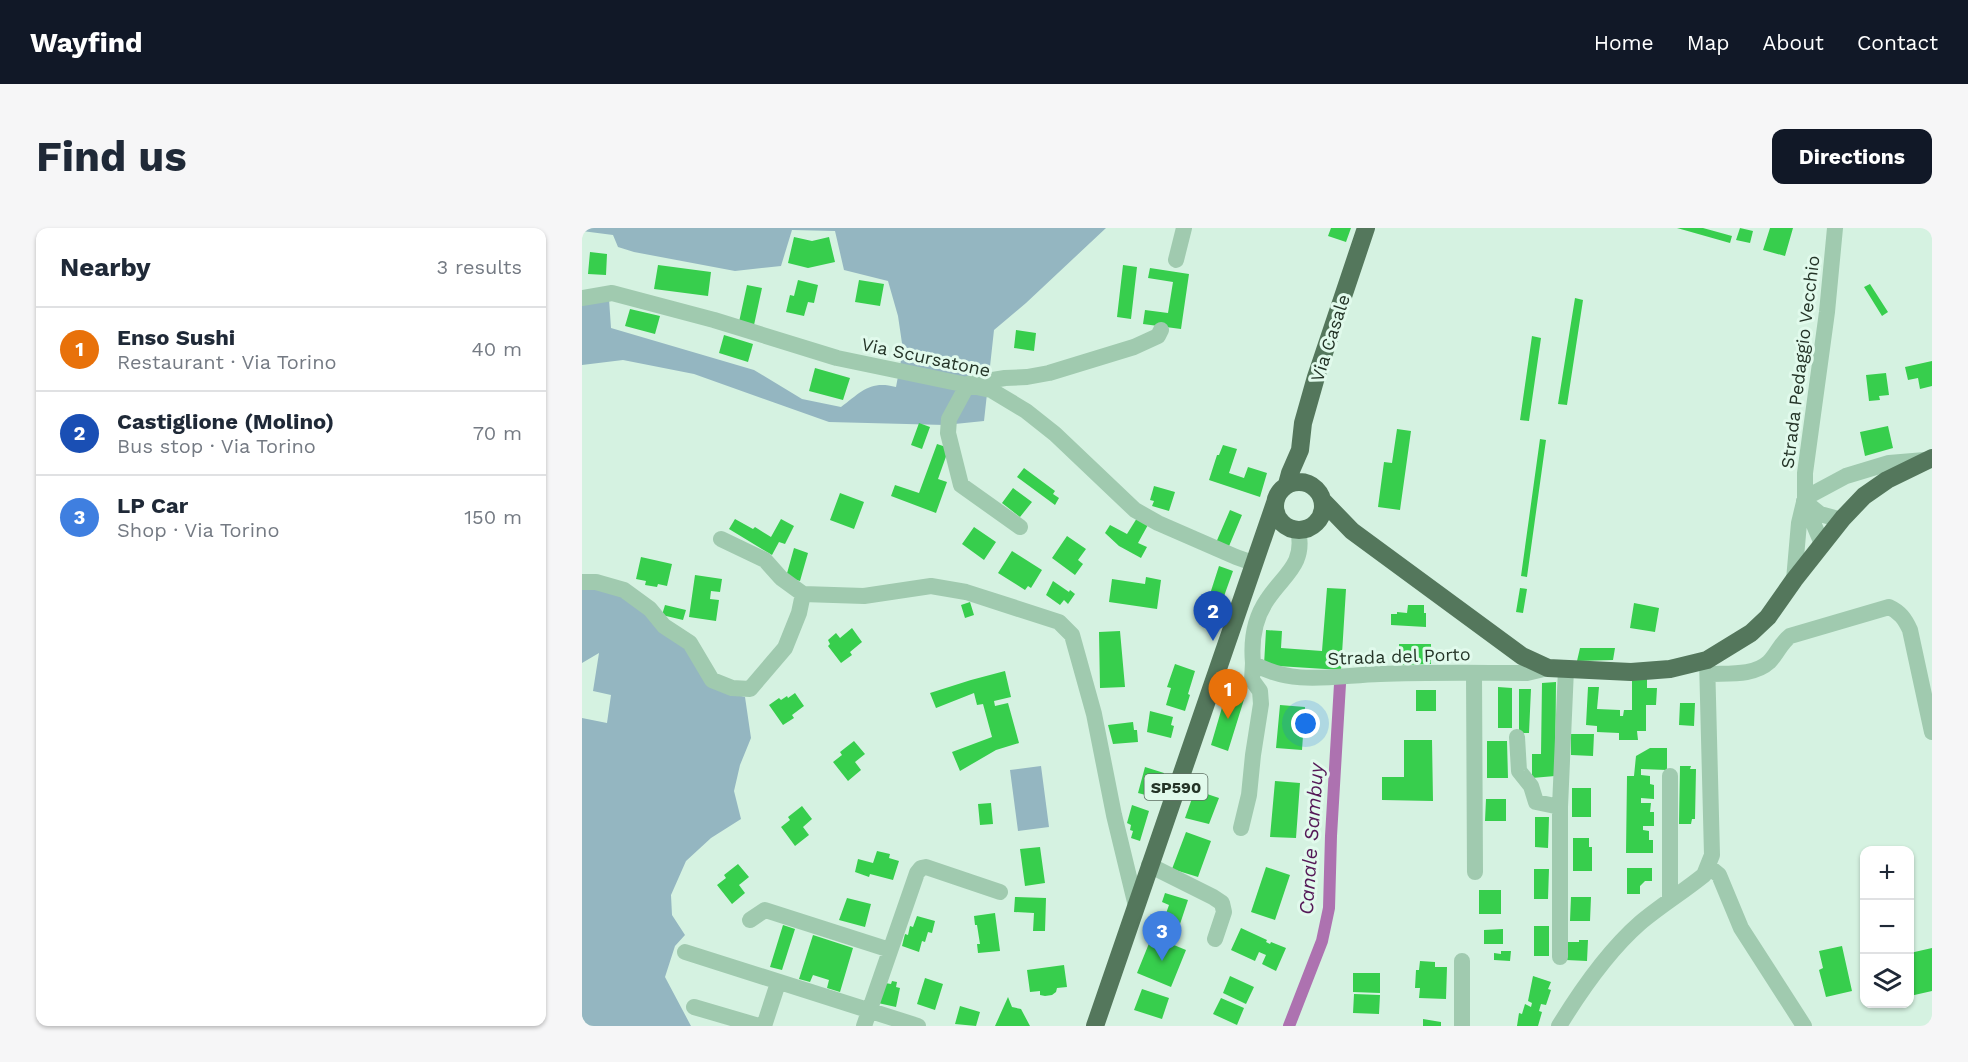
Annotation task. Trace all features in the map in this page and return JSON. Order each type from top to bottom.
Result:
[{"type":"main road","name":"Via Casale","points":[[1300,450],[1303,423],[1316,377],[1366,228]]},
{"type":"main road","name":"SP590","points":[[1256,556],[1298,527],[1321,515],[1323,501],[1320,494],[1309,483],[1300,450]]},
{"type":"main road","name":"SP590","points":[[1095,1026],[1256,556],[1275,503],[1281,489],[1287,484],[1300,450]]},
{"type":"main road","points":[[1323,501],[1352,531],[1522,656],[1557,669],[1631,672],[1708,667],[1752,633],[1768,617],[1820,547],[1864,496],[1887,480],[1928,459]]},
{"type":"main road","points":[[1287,484],[1301,481],[1309,483]]},
{"type":"main road","points":[[1275,503],[1278,518],[1298,527],[1352,531]]},
{"type":"street","points":[[1176,260],[1184,228]]},
{"type":"street","name":"Strada Pedaggio Vecchio","points":[[1794,580],[1798,523],[1804,500],[1805,473],[1835,228]]},
{"type":"street","name":"Via Scursatone","points":[[582,298],[612,292],[714,320],[837,358],[991,390],[1026,411],[1055,434],[1135,510],[1158,523],[1236,557],[1256,556]]},
{"type":"street","points":[[1020,527],[961,485],[948,433],[949,419],[968,384],[1049,373],[1134,347],[1158,336],[1161,330]]},
{"type":"street","points":[[1842,520],[1820,514],[1804,500],[1846,476],[1890,463],[1928,459]]},
{"type":"street","name":"Strada Pedaggio Vecchio","points":[[1804,500],[1820,547]]},
{"type":"street","points":[[1798,523],[1806,541],[1820,547]]},
{"type":"street","points":[[1241,828],[1249,795],[1251,764],[1261,704],[1260,691],[1252,680],[1252,633],[1266,601],[1291,570],[1299,556],[1298,527]]},
{"type":"street","points":[[721,539],[765,560],[781,578],[803,594],[864,596],[931,586],[966,592],[1059,622],[1072,635],[1094,714],[1114,815],[1136,906]]},
{"type":"street","points":[[582,582],[596,582],[624,590],[650,609],[664,626],[690,643],[712,680],[732,688],[750,689],[785,648],[799,614],[803,594]]},
{"type":"street","points":[[1559,1026],[1618,946],[1640,923],[1704,875],[1708,866],[1712,855],[1708,667],[1747,672],[1759,669],[1770,661],[1778,648],[1790,636],[1889,607],[1897,610],[1905,619],[1910,630],[1932,732]]},
{"type":"street","name":"Strada del Porto","points":[[1253,663],[1277,674],[1326,679],[1377,674],[1527,673],[1557,669]]},
{"type":"street","points":[[1557,669],[1560,957]]},
{"type":"street","points":[[1474,674],[1475,872]]},
{"type":"street","points":[[1517,737],[1519,771],[1531,786],[1536,802],[1560,807]]},
{"type":"street","points":[[1670,776],[1670,900]]},
{"type":"street","points":[[1149,865],[1222,903],[1224,912],[1215,939]]},
{"type":"street","points":[[1708,866],[1719,875],[1741,928],[1803,1026]]},
{"type":"street","points":[[867,1018],[917,873],[921,868],[927,867],[1000,892]]},
{"type":"street","points":[[750,920],[765,910],[890,950]]},
{"type":"street","points":[[685,952],[778,983],[867,1018],[918,1026]]},
{"type":"street","points":[[1462,961],[1462,1026]]},
{"type":"street","points":[[764,1026],[778,983]]},
{"type":"street","points":[[694,1007],[759,1026]]},
{"type":"shaded area","points":[[582,228],[1106,228],[994,330],[984,421],[945,425],[829,422],[694,374],[623,360],[582,365],[582,305],[609,299],[611,328],[754,370],[802,399],[841,407],[872,386],[896,387],[903,350],[898,316],[888,281],[844,270],[835,231],[792,230],[781,266],[735,271],[634,252],[618,247],[613,235],[582,231]]},
{"type":"shaded area","points":[[582,585],[623,592],[687,646],[723,691],[745,697],[751,738],[740,765],[734,791],[741,819],[711,838],[686,861],[671,895],[672,915],[685,935],[675,946],[665,977],[691,1026],[582,1026],[582,718],[607,723],[611,695],[593,691],[599,653],[582,663]]},
{"type":"shaded area","points":[[1041,766],[1049,827],[1018,831],[1010,770]]},
{"type":"building","points":[[1331,228],[1351,228],[1346,242],[1328,236]]},
{"type":"building","points":[[1677,228],[1703,228],[1732,236],[1730,243]]},
{"type":"building","points":[[1740,228],[1753,231],[1750,243],[1736,240]]},
{"type":"building","points":[[1770,228],[1793,228],[1785,256],[1763,250]]},
{"type":"building","points":[[794,237],[812,241],[829,237],[835,262],[808,268],[788,263]]},
{"type":"building","points":[[590,252],[607,254],[606,275],[588,274]]},
{"type":"building","points":[[658,265],[711,272],[708,296],[654,289]]},
{"type":"building","points":[[1123,265],[1137,267],[1131,319],[1117,317]]},
{"type":"building","points":[[1150,268],[1189,274],[1181,329],[1143,324],[1145,310],[1168,313],[1173,282],[1148,278]]},
{"type":"building","points":[[798,280],[818,285],[814,303],[808,302],[804,316],[786,312],[790,295],[794,296]]},
{"type":"building","points":[[859,280],[884,284],[880,306],[855,302]]},
{"type":"building","points":[[1870,284],[1888,312],[1882,316],[1864,287]]},
{"type":"building","points":[[747,285],[762,288],[754,325],[739,322]]},
{"type":"building","points":[[1575,298],[1583,300],[1567,405],[1558,404]]},
{"type":"building","points":[[630,309],[660,316],[655,334],[625,326]]},
{"type":"building","points":[[1016,330],[1036,333],[1034,351],[1014,348]]},
{"type":"building","points":[[724,335],[753,344],[748,362],[719,353]]},
{"type":"building","points":[[1532,336],[1541,338],[1529,421],[1520,420]]},
{"type":"building","points":[[1932,361],[1932,386],[1920,389],[1918,378],[1908,380],[1905,367]]},
{"type":"building","points":[[815,368],[850,378],[843,400],[809,391]]},
{"type":"building","points":[[1886,373],[1889,395],[1879,396],[1880,400],[1869,401],[1866,375]]},
{"type":"building","points":[[919,423],[930,427],[922,449],[911,445]]},
{"type":"building","points":[[1888,426],[1893,448],[1865,456],[1860,432]]},
{"type":"building","points":[[1397,429],[1411,431],[1400,510],[1378,507],[1384,462],[1392,463]]},
{"type":"building","points":[[1540,439],[1546,440],[1527,577],[1521,576]]},
{"type":"building","points":[[937,444],[949,448],[938,479],[947,482],[936,513],[891,496],[895,485],[919,493]]},
{"type":"building","points":[[1223,445],[1237,449],[1229,473],[1244,478],[1248,467],[1267,473],[1260,497],[1209,480],[1217,455]]},
{"type":"building","points":[[1024,468],[1055,491],[1053,494],[1059,498],[1055,505],[1017,477]]},
{"type":"building","points":[[1154,486],[1175,492],[1169,511],[1152,506],[1154,501],[1150,500]]},
{"type":"building","points":[[1013,488],[1032,502],[1020,517],[1002,503]]},
{"type":"building","points":[[840,493],[864,502],[854,529],[830,520]]},
{"type":"building","points":[[1230,510],[1242,515],[1227,551],[1215,545]]},
{"type":"building","points":[[1137,518],[1149,523],[1138,543],[1147,547],[1141,558],[1119,546],[1105,533],[1110,525],[1127,534]]},
{"type":"building","points":[[735,519],[771,537],[781,519],[794,526],[785,544],[779,542],[772,555],[729,529]]},
{"type":"building","points":[[974,527],[996,542],[984,560],[962,544]]},
{"type":"building","points":[[1067,536],[1086,549],[1078,560],[1083,564],[1075,575],[1052,558]]},
{"type":"building","points":[[794,548],[808,553],[800,581],[786,577]]},
{"type":"building","points":[[1012,551],[1042,570],[1031,588],[1028,586],[1025,590],[998,573]]},
{"type":"building","points":[[641,557],[672,564],[667,586],[645,585],[646,581],[636,579]]},
{"type":"building","points":[[1219,566],[1233,571],[1223,599],[1210,594]]},
{"type":"building","points":[[695,575],[722,579],[720,592],[711,591],[710,599],[719,600],[716,621],[689,617]]},
{"type":"building","points":[[1146,577],[1161,580],[1157,609],[1109,602],[1112,579],[1145,584]]},
{"type":"building","points":[[1053,581],[1075,594],[1068,604],[1064,600],[1060,605],[1046,595]]},
{"type":"building","points":[[1327,588],[1346,589],[1341,670],[1264,665],[1266,630],[1282,631],[1281,648],[1322,651]]},
{"type":"building","points":[[1520,588],[1527,589],[1523,613],[1516,612]]},
{"type":"building","points":[[970,602],[974,615],[965,618],[961,605]]},
{"type":"building","points":[[1634,603],[1659,608],[1655,632],[1630,628]]},
{"type":"building","points":[[665,605],[686,610],[683,620],[662,615]]},
{"type":"building","points":[[1408,605],[1424,605],[1426,627],[1391,625],[1391,614],[1407,613]]},
{"type":"building","points":[[852,628],[862,642],[850,652],[852,655],[841,663],[828,646],[830,644],[828,640],[836,633],[840,638]]},
{"type":"building","points":[[1120,631],[1125,687],[1100,688],[1099,632]]},
{"type":"building","points":[[1399,644],[1431,644],[1431,664],[1400,665]]},
{"type":"building","points":[[1580,648],[1615,648],[1613,660],[1577,661]]},
{"type":"building","points":[[1175,664],[1195,671],[1185,711],[1166,705],[1171,688],[1167,687]]},
{"type":"building","points":[[1005,671],[1011,697],[994,701],[995,706],[1008,703],[1019,743],[996,750],[960,771],[952,752],[992,737],[983,704],[977,705],[974,693],[936,708],[930,693]]},
{"type":"building","points":[[1632,678],[1647,678],[1647,688],[1657,688],[1656,705],[1646,705],[1646,731],[1637,731],[1638,740],[1619,740],[1619,733],[1597,732],[1597,726],[1586,725],[1588,687],[1599,687],[1597,709],[1620,710],[1620,716],[1623,716],[1624,710],[1632,710]]},
{"type":"building","points":[[1556,682],[1555,776],[1532,778],[1532,754],[1541,754],[1542,683]]},
{"type":"building","points":[[1228,687],[1246,693],[1228,751],[1211,745]]},
{"type":"building","points":[[1498,687],[1512,688],[1512,728],[1498,728]]},
{"type":"building","points":[[1519,689],[1531,689],[1529,733],[1519,733]]},
{"type":"building","points":[[1416,690],[1436,690],[1436,711],[1416,711]]},
{"type":"building","points":[[795,693],[804,706],[792,715],[794,718],[783,725],[769,705],[779,698],[781,700],[787,696],[788,698]]},
{"type":"building","points":[[1680,703],[1695,703],[1694,726],[1679,725]]},
{"type":"building","points":[[1280,705],[1305,707],[1302,750],[1276,748]]},
{"type":"building","points":[[1150,711],[1173,717],[1171,725],[1174,726],[1171,738],[1147,732]]},
{"type":"building","points":[[1133,722],[1134,730],[1137,730],[1138,742],[1113,744],[1108,725]]},
{"type":"building","points":[[1571,734],[1594,734],[1593,756],[1571,755]]},
{"type":"building","points":[[1404,740],[1432,740],[1433,801],[1382,800],[1382,777],[1404,777]]},
{"type":"building","points":[[854,741],[865,754],[855,762],[861,770],[848,781],[833,762],[842,755],[840,752]]},
{"type":"building","points":[[1487,741],[1507,741],[1508,778],[1487,778]]},
{"type":"building","points":[[1650,748],[1667,748],[1667,770],[1641,769],[1641,775],[1650,776],[1650,784],[1654,785],[1654,799],[1641,798],[1641,803],[1651,803],[1650,812],[1654,812],[1654,826],[1643,826],[1643,830],[1649,831],[1649,840],[1653,840],[1653,853],[1626,853],[1627,776],[1634,776],[1636,756]]},
{"type":"building","points":[[1680,766],[1691,766],[1690,769],[1696,769],[1695,819],[1692,819],[1691,824],[1679,824]]},
{"type":"building","points":[[1145,767],[1164,773],[1157,798],[1138,793]]},
{"type":"building","points":[[1275,781],[1300,783],[1296,838],[1270,837]]},
{"type":"building","points":[[1572,788],[1591,788],[1591,817],[1572,817]]},
{"type":"building","points":[[1195,790],[1219,798],[1209,824],[1185,818]]},
{"type":"building","points":[[1486,799],[1506,799],[1506,821],[1485,821]]},
{"type":"building","points":[[991,803],[993,824],[980,825],[978,804]]},
{"type":"building","points":[[1132,805],[1149,811],[1140,841],[1131,838],[1133,831],[1130,830],[1131,825],[1127,823]]},
{"type":"building","points":[[802,806],[812,819],[803,827],[809,835],[795,846],[781,827],[790,820],[788,817]]},
{"type":"building","points":[[1535,817],[1549,817],[1548,848],[1535,847]]},
{"type":"building","points":[[1186,832],[1211,841],[1198,877],[1172,869]]},
{"type":"building","points":[[1573,838],[1589,838],[1589,847],[1592,847],[1592,871],[1573,871]]},
{"type":"building","points":[[1040,847],[1045,883],[1025,886],[1020,849]]},
{"type":"building","points":[[877,851],[890,854],[889,858],[899,861],[893,880],[870,874],[869,877],[855,872],[858,859],[873,863]]},
{"type":"building","points":[[738,864],[749,877],[739,885],[745,893],[732,904],[717,885],[726,878],[724,875]]},
{"type":"building","points":[[1266,867],[1290,875],[1275,920],[1251,912]]},
{"type":"building","points":[[1627,868],[1652,868],[1652,881],[1645,881],[1640,886],[1640,894],[1627,894]]},
{"type":"building","points":[[1534,869],[1549,869],[1548,899],[1534,899]]},
{"type":"building","points":[[1479,890],[1501,890],[1501,914],[1479,914]]},
{"type":"building","points":[[1165,893],[1188,900],[1180,924],[1164,919],[1169,905],[1162,902]]},
{"type":"building","points":[[1015,897],[1046,898],[1045,931],[1033,931],[1034,913],[1014,912]]},
{"type":"building","points":[[1571,897],[1591,897],[1590,921],[1570,921]]},
{"type":"building","points":[[847,898],[871,904],[865,927],[839,920]]},
{"type":"building","points":[[995,913],[1000,951],[978,953],[977,944],[980,944],[974,916]]},
{"type":"building","points":[[917,916],[935,921],[932,933],[928,932],[919,952],[902,946],[905,934],[908,935],[910,926],[913,927]]},
{"type":"building","points":[[783,925],[795,929],[782,970],[770,967]]},
{"type":"building","points":[[1534,926],[1549,926],[1549,956],[1534,956]]},
{"type":"building","points":[[1241,928],[1267,940],[1266,942],[1270,944],[1271,942],[1286,948],[1276,971],[1262,964],[1266,955],[1259,952],[1255,961],[1231,950]]},
{"type":"building","points":[[1503,929],[1503,944],[1484,944],[1484,930]]},
{"type":"building","points":[[813,935],[853,948],[840,992],[827,988],[829,980],[813,975],[810,982],[799,979]]},
{"type":"building","points":[[1152,936],[1186,950],[1171,987],[1137,973]]},
{"type":"building","points":[[1579,940],[1588,940],[1587,961],[1566,960],[1566,942],[1579,942]]},
{"type":"building","points":[[1842,946],[1852,991],[1826,997],[1819,970],[1823,968],[1819,951]]},
{"type":"building","points":[[1932,948],[1932,991],[1914,995],[1914,954],[1914,952]]},
{"type":"building","points":[[1501,951],[1511,951],[1510,961],[1494,960],[1494,953],[1501,954]]},
{"type":"building","points":[[1420,961],[1435,962],[1435,967],[1447,967],[1446,999],[1419,998],[1420,988],[1415,988],[1416,970],[1419,970]]},
{"type":"building","points":[[1064,965],[1067,987],[1057,988],[1052,995],[1045,996],[1040,995],[1040,991],[1030,992],[1027,970]]},
{"type":"building","points":[[1353,973],[1380,973],[1380,993],[1353,992]]},
{"type":"building","points":[[1230,976],[1254,987],[1246,1004],[1223,993]]},
{"type":"building","points":[[1533,976],[1551,982],[1548,989],[1551,990],[1546,1005],[1541,1004],[1539,1011],[1542,1012],[1538,1026],[1517,1026],[1519,1013],[1522,1014],[1525,1004],[1531,1007],[1532,1003],[1528,1001]]},
{"type":"building","points":[[925,978],[943,984],[935,1010],[917,1004]]},
{"type":"building","points":[[892,981],[897,982],[896,987],[900,988],[896,1007],[878,1003],[885,983],[891,984]]},
{"type":"building","points":[[1142,989],[1169,998],[1162,1019],[1134,1010]]},
{"type":"building","points":[[1354,994],[1380,995],[1379,1014],[1353,1013]]},
{"type":"building","points":[[1008,997],[1012,1007],[1021,1009],[1030,1026],[995,1026]]},
{"type":"building","points":[[1221,998],[1244,1008],[1237,1025],[1213,1014]]},
{"type":"building","points":[[960,1006],[980,1012],[976,1026],[955,1024]]},
{"type":"building","points":[[1423,1019],[1441,1022],[1441,1026],[1423,1026]]},
{"type":"waterway","name":"Canale Sambuy","points":[[1289,1026],[1322,941],[1329,908],[1340,684]]},
{"type":"place","name":"Castiglione (Molino)","points":[[1213,641]]},
{"type":"place","name":"Enso Sushi","points":[[1228,719]]},
{"type":"place","name":"LP Car","points":[[1162,961]]}]
